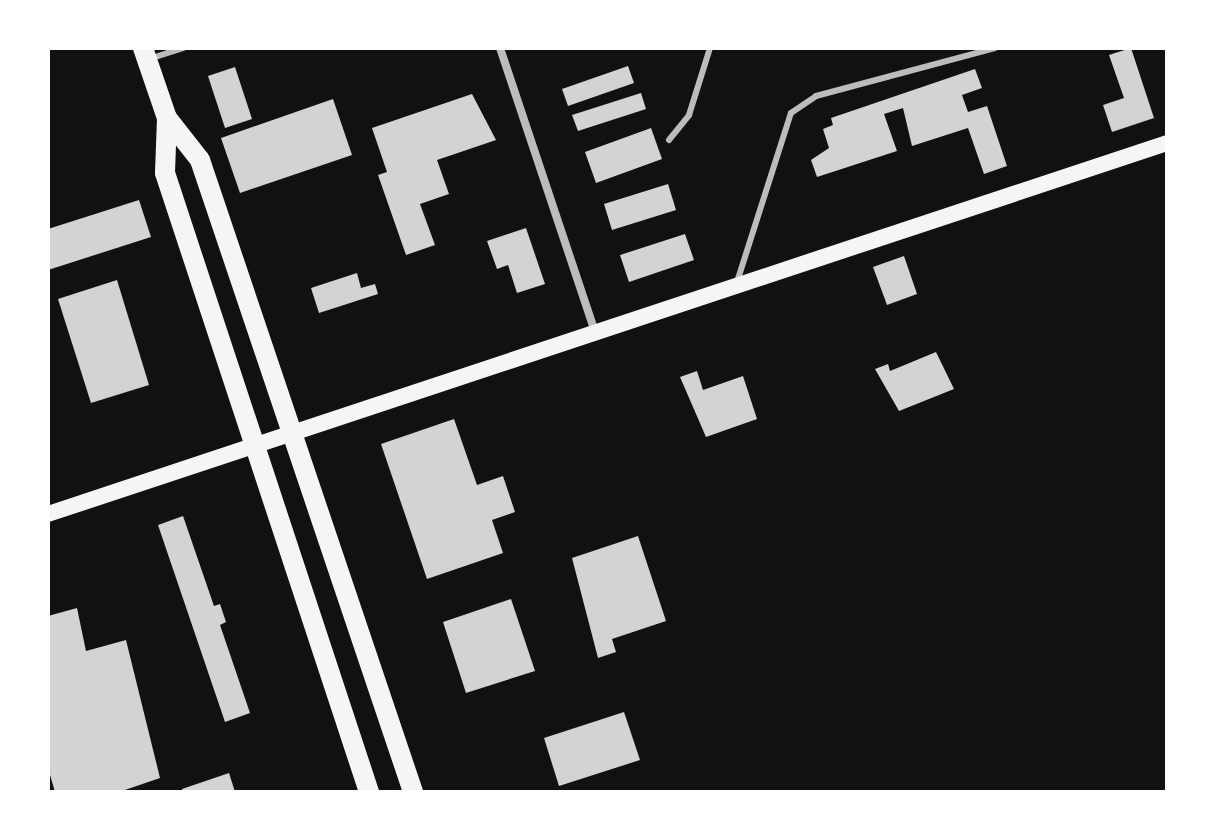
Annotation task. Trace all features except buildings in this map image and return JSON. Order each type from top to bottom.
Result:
[{"type":"main road","points":[[145,54],[167,118],[200,160],[413,792]]},
{"type":"main road","points":[[167,118],[165,173],[369,792]]},
{"type":"main road","points":[[48,514],[1167,143]]},
{"type":"street","points":[[500,48],[595,332]]},
{"type":"lane","points":[[145,54],[183,48]]},
{"type":"lane","points":[[669,140],[689,115],[710,48]]},
{"type":"lane","points":[[736,285],[791,113],[816,96],[995,48]]}]
